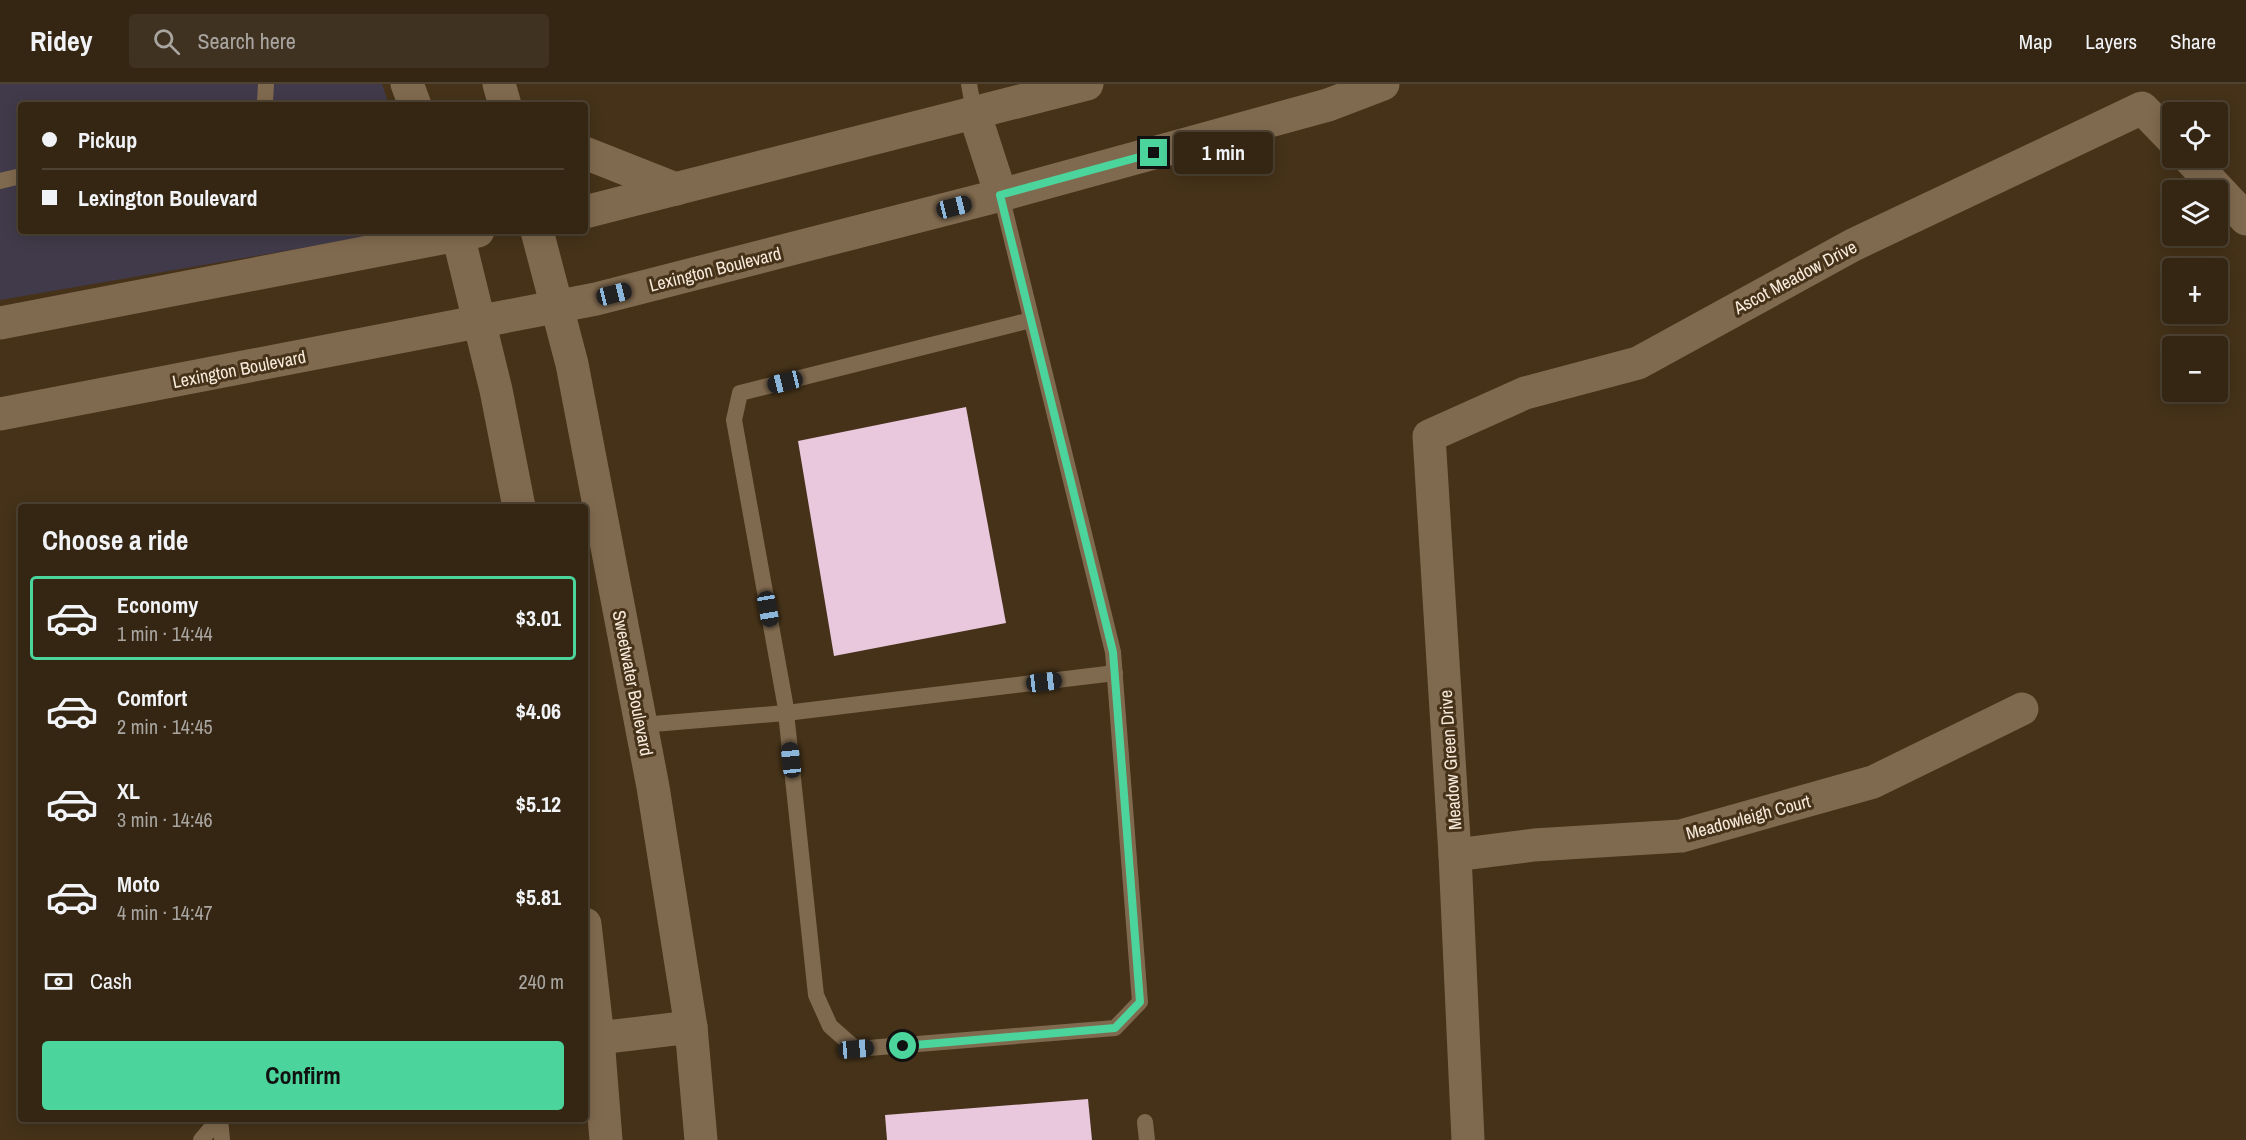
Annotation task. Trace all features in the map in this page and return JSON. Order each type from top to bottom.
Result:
[{"type":"main road","points":[[407,84],[414,102]]},
{"type":"main road","points":[[588,211],[676,189],[971,98],[1087,84]]},
{"type":"main road","name":"Lexington Boulevard","points":[[0,414],[607,296],[1000,195],[1328,105],[1383,84]]},
{"type":"main road","points":[[971,98],[1000,195]]},
{"type":"main road","name":"Ascot Meadow Drive","points":[[1479,413],[1525,393],[1638,363],[1853,245],[2142,108],[2162,129]]},
{"type":"main road","points":[[588,154],[676,189]]},
{"type":"main road","points":[[2198,168],[2246,219]]},
{"type":"main road","points":[[0,323],[454,234]]},
{"type":"main road","points":[[464,234],[479,322],[496,390],[518,504]]},
{"type":"main road","name":"Sweetwater Boulevard","points":[[538,234],[572,364],[641,725],[691,1027],[701,1140]]},
{"type":"main road","name":"Meadow Green Drive","points":[[1468,1140],[1455,855],[1430,436],[1479,413]]},
{"type":"main road","name":"Meadowleigh Court","points":[[1455,855],[1534,845],[1681,836],[1873,782],[2022,709]]},
{"type":"main road","points":[[588,973],[592,1039],[606,1140]]},
{"type":"main road","points":[[592,1039],[691,1027]]},
{"type":"lane","points":[[266,84],[266,102]]},
{"type":"lane","points":[[0,181],[18,177]]},
{"type":"lane","points":[[1000,195],[1110,641],[1115,673],[1140,1002],[1115,1028],[856,1049],[830,1026],[816,995],[786,714],[734,420],[740,393],[1031,321]]},
{"type":"lane","points":[[641,725],[786,714],[1115,673]]},
{"type":"lane","points":[[201,1140],[216,1122]]},
{"type":"lane","points":[[219,1122],[222,1140]]},
{"type":"lane","points":[[1145,1122],[1147,1140]]},
{"type":"shaded area","points":[[0,84],[382,84],[388,102],[18,102],[18,234],[384,234],[0,300]]},
{"type":"building","points":[[966,407],[1006,623],[834,656],[798,441]]},
{"type":"building","points":[[1088,1099],[1092,1140],[887,1140],[885,1115]]},
{"type":"route","points":[[903,1046],[1115,1028],[1140,1002],[1113,652],[1000,195],[1154,153]]}]
